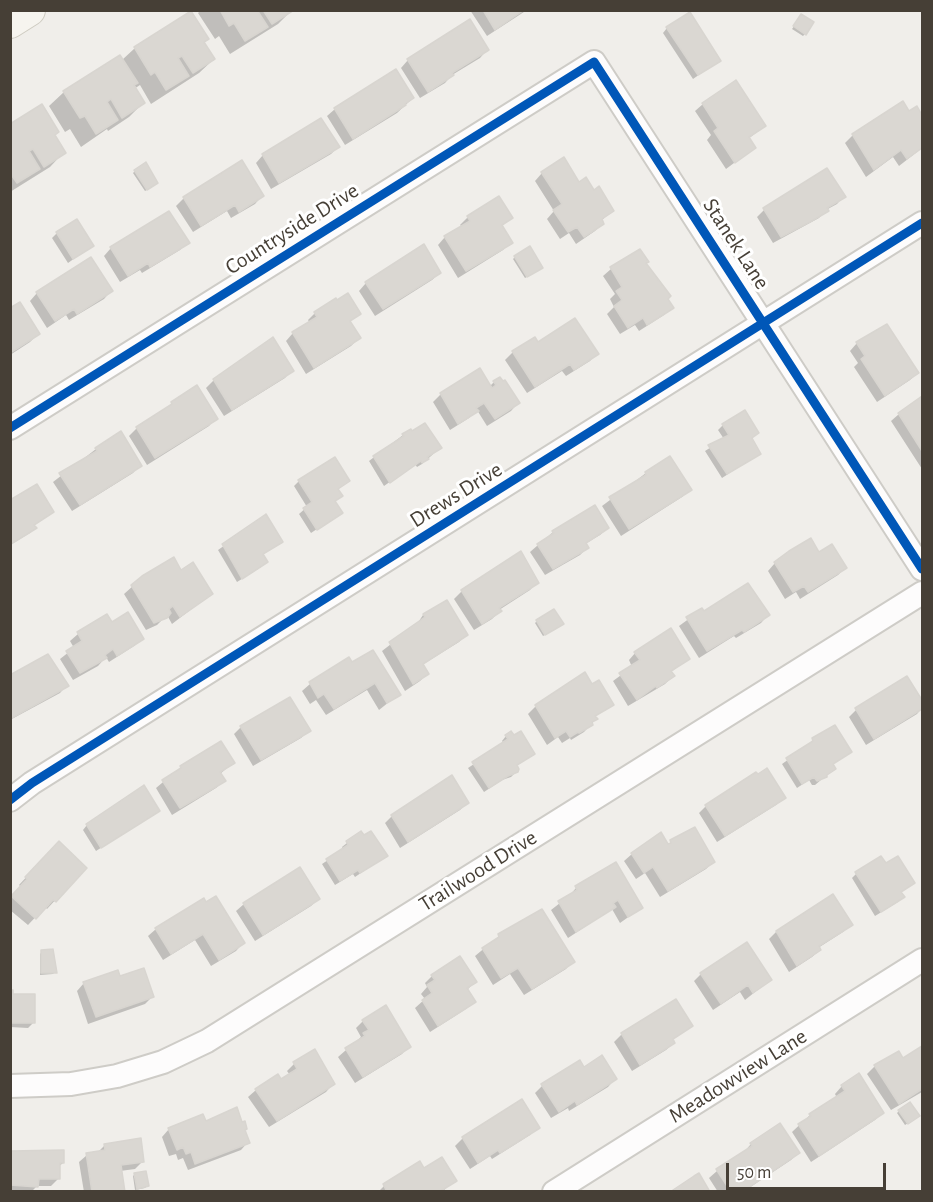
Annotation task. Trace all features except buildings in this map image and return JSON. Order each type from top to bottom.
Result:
[{"type":"main road","points":[[10,22],[29,10]]},
{"type":"street","name":"Stanek Lane","points":[[594,62],[922,569]]},
{"type":"street","name":"Countryside Drive","points":[[10,428],[594,62]]},
{"type":"street","name":"Drews Drive","points":[[10,800],[32,783],[922,223]]},
{"type":"street","name":"Trailwood Drive","points":[[10,1086],[71,1084],[117,1076],[163,1062],[207,1041],[922,593]]},
{"type":"street","name":"Meadowview Lane","points":[[554,1191],[922,960]]},
{"type":"cycle path","points":[[10,428],[594,62],[922,569]]},
{"type":"cycle path","points":[[10,800],[32,783],[922,223]]}]
